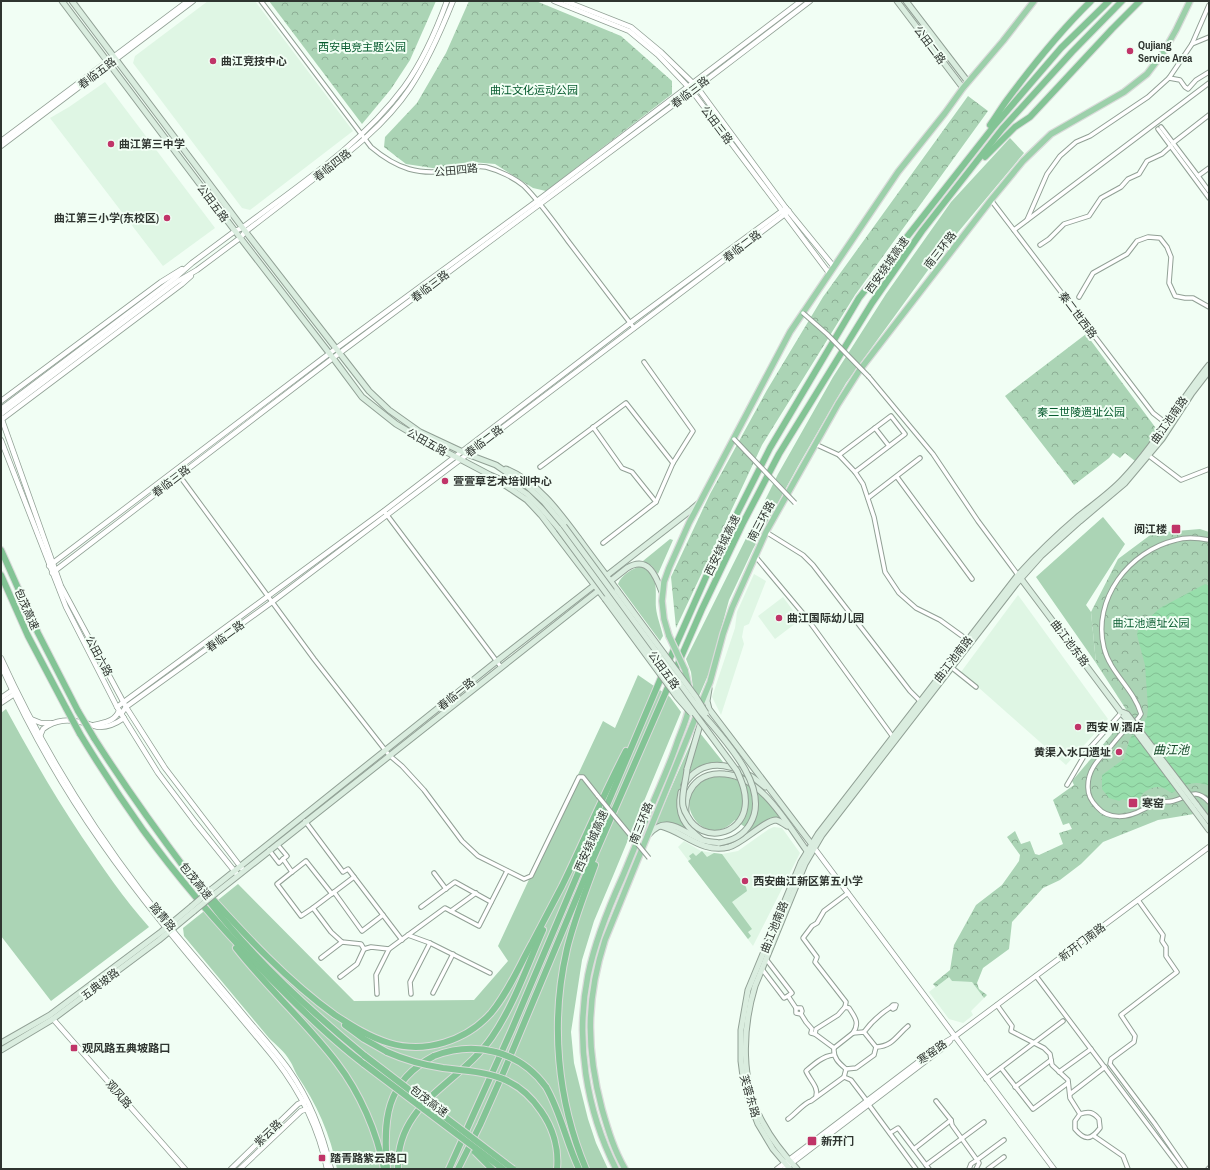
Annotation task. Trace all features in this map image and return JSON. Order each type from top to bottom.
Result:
[{"type":"highway","name":"南三环路","points":[[616,1169],[596,1122],[588,1086],[583,1040],[583,1012],[586,988],[595,948],[603,923],[670,762],[686,719],[690,697],[685,670],[669,636],[664,619],[662,592],[669,568],[689,523],[790,332],[898,172],[963,88],[1003,41],[1034,1]]},
{"type":"highway","points":[[924,216],[956,169],[994,121],[1006,102],[1040,57],[1091,1]]},
{"type":"highway","name":"西安绕城高速","points":[[449,1169],[512,1029],[622,773],[642,722],[713,561],[770,448],[859,298],[1000,120],[1061,48],[1109,1]]},
{"type":"highway","name":"西安绕城高速","points":[[458,1169],[476,1134],[702,609],[779,454],[872,303],[922,231],[1002,129],[1072,52],[1122,1]]},
{"type":"highway","points":[[945,202],[988,154],[1015,127],[1030,117],[1140,1]]},
{"type":"highway","name":"南三环路","points":[[625,1169],[607,1126],[594,1075],[590,1040],[590,1017],[594,980],[602,950],[710,682],[723,634],[732,608],[766,532],[838,404],[859,371],[991,200],[1023,161],[1051,134],[1124,92],[1147,74],[1163,53],[1190,1]]},
{"type":"highway","name":"包茂高速","points":[[1,550],[38,633],[78,711],[94,738],[145,815],[215,908],[255,954],[306,1005],[365,1056],[513,1169]]},
{"type":"highway","name":"包茂高速","points":[[1,575],[31,643],[80,734],[144,831],[197,898],[257,966],[310,1017],[364,1064],[456,1134]]},
{"type":"highway","points":[[398,1169],[398,1157],[402,1140],[415,1113],[433,1094],[475,1058],[496,1031],[509,1006],[562,886],[617,770],[642,722]]},
{"type":"highway","points":[[586,1169],[571,1129],[562,1083],[558,1054],[558,1007],[561,979],[570,936],[612,819]]},
{"type":"highway","points":[[187,871],[265,954],[351,1031],[387,1052],[403,1059],[424,1064],[490,1074],[502,1078],[516,1086],[534,1101],[547,1120],[556,1145],[558,1169]]},
{"type":"highway","points":[[320,1004],[360,1030],[375,1038],[393,1044],[410,1047],[425,1046],[438,1044],[457,1038],[470,1031],[484,1020],[500,1002],[562,886]]},
{"type":"highway","points":[[197,898],[254,971],[315,1036],[338,1065],[353,1088],[366,1115],[376,1139],[384,1169]]},
{"type":"highway","points":[[387,1169],[385,1142],[387,1114],[392,1100],[406,1077],[421,1064],[434,1056],[461,1049],[481,1048],[509,1056],[520,1062],[534,1073],[546,1087],[554,1100],[569,1146],[579,1169]]},
{"type":"highway","points":[[456,1134],[492,1169]]},
{"type":"highway","points":[[456,1134],[503,1169]]},
{"type":"highway","points":[[462,1169],[476,1134]]},
{"type":"main road","name":"公田五路","points":[[62,1],[240,238],[334,358],[362,397],[396,424],[490,475],[515,486],[527,494],[561,527],[717,731],[747,773],[754,790],[756,808],[752,820],[746,830],[739,836],[729,841],[719,843],[702,840]]},
{"type":"main road","name":"公田五路","points":[[72,1],[244,230],[369,391],[389,410],[420,432],[465,453],[496,465],[536,493],[704,728],[729,760],[741,780],[746,798],[745,808],[739,822],[734,827],[727,831],[709,833],[694,826],[687,816]]},
{"type":"main road","name":"公田二路","points":[[897,1],[963,88]]},
{"type":"main road","name":"公田二路","points":[[906,1],[968,82]]},
{"type":"main road","name":"曲江池南路","points":[[1020,576],[1080,521],[1125,483],[1162,439],[1168,425],[1189,391],[1209,365]]},
{"type":"main road","name":"曲江池南路","points":[[894,738],[920,701],[1038,554],[1077,518],[1122,480],[1168,425],[1209,371]]},
{"type":"main road","points":[[496,465],[515,473],[539,492],[561,515],[696,697],[717,731]]},
{"type":"main road","points":[[490,475],[522,496],[534,507],[599,590],[677,697],[704,728]]},
{"type":"main road","name":"春临一路","points":[[242,868],[277,844],[497,661],[691,510],[701,500]]},
{"type":"main road","name":"春临一路","points":[[192,909],[387,753],[501,667],[630,566],[637,564],[644,565],[652,571],[662,592]]},
{"type":"main road","name":"曲江池东路","points":[[1020,576],[1209,830]]},
{"type":"main road","name":"曲江池南路","points":[[752,995],[818,834],[951,667],[969,641]]},
{"type":"main road","points":[[687,816],[683,806],[687,769],[707,701],[710,682]]},
{"type":"main road","points":[[707,701],[709,709],[813,847]]},
{"type":"main road","name":"曲江池东路","points":[[1123,714],[1127,714],[1209,821]]},
{"type":"main road","points":[[702,840],[686,826],[679,805],[685,784],[690,777],[698,771],[704,768],[719,765],[736,768],[754,778],[776,798]]},
{"type":"main road","points":[[687,816],[686,803],[689,791],[698,781],[710,775],[720,773],[729,774],[742,778],[769,799],[807,851]]},
{"type":"main road","points":[[661,826],[675,830],[699,845],[715,849],[729,847],[769,822],[776,820],[782,822],[794,832]]},
{"type":"main road","points":[[647,836],[654,828],[673,825],[702,840]]},
{"type":"main road","name":"曲江池南路","points":[[748,990],[801,862],[807,851],[813,847]]},
{"type":"main road","name":"五典坡路","points":[[1,1050],[53,1019],[170,929],[192,909]]},
{"type":"main road","name":"五典坡路","points":[[1,1043],[50,1015],[170,929]]},
{"type":"main road","name":"芙蓉东路","points":[[748,990],[741,1030],[741,1061],[744,1084],[758,1124],[788,1165],[797,1169]]},
{"type":"main road","name":"芙蓉东路","points":[[752,995],[746,1030],[746,1061],[749,1083],[762,1122],[778,1146],[788,1165]]},
{"type":"street","name":"春临五路","points":[[1,146],[188,1]]},
{"type":"street","name":"春临五路","points":[[114,58],[193,1]]},
{"type":"street","name":"公田四路","points":[[261,1],[371,148],[390,162],[425,173],[445,172],[471,167],[485,167],[504,174],[522,185],[539,203],[634,328]]},
{"type":"street","name":"春临四路","points":[[363,137],[405,86],[423,58],[448,1]]},
{"type":"street","name":"春临四路","points":[[166,288],[197,270],[240,238],[244,230],[363,137],[390,113],[410,89],[427,60],[442,30],[453,1]]},
{"type":"street","name":"公田三路","points":[[554,1],[629,31],[658,55],[690,89],[785,211],[834,267]]},
{"type":"street","name":"公田三路","points":[[565,1],[631,28],[660,52],[695,85],[830,273]]},
{"type":"street","name":"春临三路","points":[[51,565],[340,354],[690,89],[801,1]]},
{"type":"street","name":"春临三路","points":[[695,85],[810,1]]},
{"type":"street","points":[[1027,220],[1047,174],[1060,156],[1076,142],[1090,136],[1148,97],[1169,78],[1192,44],[1209,4]]},
{"type":"street","points":[[1192,44],[1209,37]]},
{"type":"street","name":"春临五路","points":[[1,141],[108,63]]},
{"type":"street","points":[[1169,78],[1180,80],[1188,89],[1196,80],[1209,72]]},
{"type":"street","points":[[1014,230],[1209,83]]},
{"type":"street","points":[[1040,245],[1064,224],[1089,216],[1101,198],[1121,187],[1128,179],[1139,174],[1147,161],[1162,154],[1209,115]]},
{"type":"street","points":[[1159,128],[1209,198]]},
{"type":"street","points":[[1172,145],[1209,191]]},
{"type":"street","points":[[1198,176],[1209,168]]},
{"type":"street","name":"秦二世西路","points":[[991,200],[1153,413],[1168,425]]},
{"type":"street","name":"春临三路","points":[[53,571],[330,353],[539,203]]},
{"type":"street","name":"春临二路","points":[[465,453],[630,323],[785,211]]},
{"type":"street","name":"春临二路","points":[[120,713],[125,705],[268,597],[634,328],[785,211]]},
{"type":"street","name":"春临四路","points":[[166,288],[192,263],[235,231],[244,230]]},
{"type":"street","points":[[1078,297],[1093,273],[1127,254],[1137,241],[1148,237],[1160,238],[1167,247],[1171,257],[1169,283],[1175,296],[1193,298],[1209,307]]},
{"type":"street","points":[[1,401],[161,282],[192,263]]},
{"type":"street","points":[[1,418],[182,284],[197,270]]},
{"type":"street","points":[[1,418],[166,288]]},
{"type":"street","points":[[1,409],[166,288]]},
{"type":"street","points":[[803,313],[870,376],[933,454],[978,521],[1020,576]]},
{"type":"street","points":[[603,543],[656,502],[672,463],[693,431],[644,362]]},
{"type":"street","points":[[540,467],[626,403],[672,463]]},
{"type":"street","points":[[839,455],[891,416],[905,434],[855,472]]},
{"type":"street","name":"公田六路","points":[[1,418],[66,606],[120,713],[158,773],[236,873]]},
{"type":"street","points":[[593,427],[622,468],[632,472],[656,502]]},
{"type":"street","points":[[875,428],[889,446]]},
{"type":"street","points":[[734,439],[795,503]]},
{"type":"street","name":"公田六路","points":[[1,440],[51,565]]},
{"type":"street","points":[[815,444],[839,455],[855,472],[863,484],[874,517],[885,572],[899,593],[916,608],[940,620],[969,641]]},
{"type":"street","points":[[1148,455],[1181,480],[1209,469]]},
{"type":"street","points":[[868,498],[920,458]]},
{"type":"street","points":[[178,472],[314,659],[387,753],[402,766],[424,790],[462,841],[478,856],[524,880],[531,876],[579,777],[582,777],[649,858]]},
{"type":"street","points":[[897,477],[972,579]]},
{"type":"street","points":[[385,512],[501,667]]},
{"type":"street","name":"春临二路","points":[[120,713],[125,705],[272,602],[385,512]]},
{"type":"street","points":[[766,532],[803,555],[813,565],[910,691],[920,701]]},
{"type":"street","points":[[1209,540],[1176,539],[1147,552],[1132,563],[1123,573],[1114,585],[1107,599],[1102,616],[1104,648],[1112,668],[1133,696],[1141,714],[1138,719],[1123,732],[1091,770],[1088,780],[1088,791],[1093,802],[1100,810],[1114,816],[1131,815],[1142,811],[1157,802],[1173,802],[1191,794],[1199,794],[1209,802]]},
{"type":"street","points":[[755,555],[806,617],[894,738]]},
{"type":"street","name":"公田六路","points":[[53,571],[125,705],[165,768],[242,868]]},
{"type":"street","name":"踏青路","points":[[1,658],[15,691],[40,738],[82,806],[124,868],[170,929],[275,1059],[305,1101],[320,1142],[327,1169]]},
{"type":"street","name":"踏青路","points":[[1,666],[40,738]]},
{"type":"street","points":[[951,667],[976,687]]},
{"type":"street","points":[[1,698],[15,691]]},
{"type":"street","points":[[1,703],[15,691]]},
{"type":"street","points":[[93,725],[112,720],[120,713]]},
{"type":"street","points":[[31,719],[41,723],[53,723],[68,720],[97,726],[107,726],[120,713]]},
{"type":"street","points":[[1067,785],[1087,751],[1123,714]]},
{"type":"street","points":[[40,738],[43,729],[53,723]]},
{"type":"street","points":[[305,821],[343,872],[348,869],[402,940]]},
{"type":"street","points":[[269,850],[279,862],[287,856],[277,844]]},
{"type":"street","points":[[813,847],[1054,1169]]},
{"type":"street","name":"新开门南路","points":[[954,1037],[1209,847]]},
{"type":"street","points":[[283,859],[292,872]]},
{"type":"street","points":[[354,877],[333,893],[313,908],[301,916],[277,884],[306,861],[333,893],[362,931],[383,915]]},
{"type":"street","points":[[377,994],[376,975],[389,949],[445,908],[479,926],[507,871]]},
{"type":"street","points":[[434,873],[446,889]]},
{"type":"street","points":[[421,907],[455,882],[491,902]]},
{"type":"street","points":[[451,911],[476,893]]},
{"type":"street","points":[[812,1029],[816,1029],[838,1014],[845,1007],[846,1002],[815,962],[817,957],[803,938],[812,926],[817,923],[824,912],[848,893]]},
{"type":"street","points":[[1138,900],[1163,935],[1162,941],[1166,947],[1166,956],[1177,972],[1121,1015],[1135,1036],[1134,1042],[1111,1059],[1110,1064],[1155,1124],[1186,1169]]},
{"type":"street","points":[[313,908],[331,932],[342,942],[361,944],[364,949]]},
{"type":"street","points":[[408,936],[430,943],[490,972]]},
{"type":"street","points":[[321,958],[342,942]]},
{"type":"street","points":[[411,994],[410,982],[430,943]]},
{"type":"street","points":[[340,976],[357,964],[364,949],[371,947],[389,949]]},
{"type":"street","points":[[433,993],[453,954]]},
{"type":"street","points":[[762,969],[784,998],[792,993],[766,958]]},
{"type":"street","points":[[1036,976],[1181,1169]]},
{"type":"street","points":[[788,996],[796,1008],[796,1013],[800,1014],[812,1029],[811,1033],[815,1034],[834,1048]]},
{"type":"street","points":[[997,1005],[1012,1026],[1011,1031],[1044,1048],[1050,1054],[1052,1065],[1068,1080],[1070,1098],[1080,1114]]},
{"type":"street","points":[[834,1048],[856,1029],[856,1019],[849,1008],[845,1007]]},
{"type":"street","points":[[864,1032],[877,1016],[891,1007]]},
{"type":"street","name":"观风路","points":[[53,1019],[185,1169]]},
{"type":"street","points":[[986,1079],[1063,1021]]},
{"type":"street","points":[[876,1047],[885,1046],[908,1026]]},
{"type":"street","points":[[815,1034],[816,1029]]},
{"type":"street","points":[[853,1033],[864,1032]]},
{"type":"street","points":[[864,1032],[876,1047]]},
{"type":"street","name":"寒窑路","points":[[776,1169],[788,1165],[942,1044],[954,1037]]},
{"type":"street","points":[[834,1048],[834,1055],[837,1061],[846,1069],[856,1068],[874,1055],[876,1047]]},
{"type":"street","points":[[1060,1072],[1091,1048]]},
{"type":"street","points":[[816,1097],[818,1092],[809,1079],[806,1071],[815,1063],[828,1056],[834,1055]]},
{"type":"street","points":[[1016,1087],[1051,1060]]},
{"type":"street","points":[[1001,1068],[1033,1109],[1068,1083]]},
{"type":"street","points":[[1070,1094],[1105,1068]]},
{"type":"street","points":[[788,1119],[807,1102],[844,1077],[846,1069]]},
{"type":"street","points":[[844,1077],[851,1080],[916,1169]]},
{"type":"street","points":[[936,1100],[977,1160],[979,1164],[976,1169]]},
{"type":"street","name":"紫云路","points":[[231,1169],[298,1104],[305,1101]]},
{"type":"street","name":"踏青路","points":[[308,1108],[321,1131],[331,1169]]},
{"type":"street","name":"紫云路","points":[[240,1169],[302,1111],[308,1108]]},
{"type":"street","points":[[1088,1112],[1094,1114],[1099,1119],[1100,1128],[1094,1136],[1087,1138],[1080,1135],[1075,1129],[1075,1121],[1080,1114],[1088,1112]]},
{"type":"street","points":[[914,1149],[951,1120]]},
{"type":"street","points":[[926,1165],[984,1122]]},
{"type":"street","points":[[890,1133],[898,1128],[929,1169]]},
{"type":"street","points":[[1094,1136],[1123,1156],[1128,1169]]},
{"type":"street","points":[[969,1169],[971,1164],[1004,1140]]},
{"type":"street","points":[[988,1169],[1004,1157]]},
{"type":"shaded area","points":[[208,1],[255,1],[353,131],[250,210],[242,208],[133,63],[135,56]]},
{"type":"shaded area","name":"曲江第三中学","points":[[105,82],[215,228],[163,266],[50,118],[69,107]]},
{"type":"shaded area","points":[[754,574],[766,581],[749,624],[744,626],[742,637],[744,644],[721,715],[712,697],[735,628],[737,612]]},
{"type":"shaded area","points":[[1018,595],[1108,719],[1066,765],[961,672]]},
{"type":"shaded area","name":"曲江国际幼儿园","points":[[783,597],[800,620],[775,639],[758,616]]},
{"type":"shaded area","name":"西安曲江新区第五小学","points":[[774,827],[782,828],[800,853],[753,946],[678,847],[684,841],[701,851],[722,854],[738,851]]},
{"type":"shaded area","points":[[949,976],[952,981],[972,982],[984,998],[971,1011],[973,1015],[963,1023],[949,1019],[929,992]]},
{"type":"green space","name":"西安电竞主题公园","points":[[269,1],[436,1],[410,60],[391,89],[362,124]]},
{"type":"green space","name":"曲江文化运动公园","points":[[469,1],[536,1],[621,36],[672,81],[672,94],[546,191],[533,188],[495,164],[472,162],[439,169],[406,164],[384,147],[385,137],[417,103],[446,53]]},
{"type":"green space","points":[[968,96],[988,111],[855,295],[762,445],[676,628],[671,577],[710,494],[767,390],[823,297]]},
{"type":"green space","points":[[1010,138],[1024,153],[939,255],[846,383],[798,466],[753,549],[729,600],[709,673],[699,696],[693,688],[691,672],[686,659],[778,474],[833,377],[886,294],[951,202]]},
{"type":"green space","name":"秦二世陵遗址公园","points":[[1086,334],[1158,431],[1135,461],[1125,453],[1120,458],[1113,453],[1109,458],[1074,485],[1005,396]]},
{"type":"green space","points":[[1103,517],[1125,544],[1086,605],[1091,612],[1096,663],[1036,577]]},
{"type":"green space","name":"曲江池遗址公园","points":[[1200,529],[1209,532],[1209,814],[1194,814],[1158,820],[1103,842],[1081,864],[1060,880],[1043,888],[1012,922],[1009,949],[983,968],[977,983],[979,989],[987,995],[984,998],[972,982],[952,981],[949,977],[936,987],[933,984],[950,970],[954,945],[976,905],[1002,885],[1019,861],[1020,855],[1007,837],[1015,831],[1021,844],[1030,841],[1035,854],[1039,855],[1063,844],[1059,833],[1072,829],[1069,823],[1063,825],[1053,800],[1074,785],[1072,781],[1129,714],[1096,663],[1091,612],[1118,559],[1153,533]]},
{"type":"green space","points":[[670,539],[673,540],[658,574],[652,566],[643,561]]},
{"type":"green space","points":[[641,566],[651,574],[654,579],[656,589],[656,608],[663,636],[660,641],[618,584],[628,572]]},
{"type":"green space","points":[[638,675],[670,697],[681,712],[594,921],[582,960],[571,1032],[574,1063],[588,1119],[596,1143],[608,1169],[337,1169],[331,1144],[322,1120],[286,1055],[269,1038],[184,936],[183,928],[238,884],[354,1001],[474,1000],[508,961],[498,946],[603,721],[615,728]]},
{"type":"green space","points":[[6,709],[42,774],[82,837],[122,894],[149,927],[51,1001],[1,936],[1,713]]},
{"type":"green space","points":[[696,731],[677,805],[679,815],[685,829],[670,822],[655,825]]},
{"type":"green space","points":[[700,733],[723,762],[705,765],[689,773]]},
{"type":"green space","points":[[720,776],[738,781],[755,790],[770,803],[780,819],[752,832],[735,820],[722,829],[709,830],[699,824],[692,814],[689,803],[692,791],[702,781]]},
{"type":"green space","points":[[702,851],[707,857],[714,853],[722,854],[746,887],[747,891],[732,902],[752,929],[748,932],[751,936],[748,939],[688,861],[691,859],[689,856],[693,853],[696,856]]},
{"type":"water","name":"曲江池","points":[[1205,584],[1209,586],[1209,786],[1194,783],[1172,793],[1163,788],[1156,787],[1145,792],[1138,801],[1134,802],[1129,802],[1123,799],[1119,801],[1109,798],[1102,789],[1102,775],[1124,759],[1130,738],[1147,717],[1148,708],[1145,665],[1137,635],[1138,629],[1160,608]]},
{"type":"place","name":"Qujiang Service Area","points":[[1130,51]]},
{"type":"place","name":"曲江竞技中心","points":[[213,61]]},
{"type":"place","name":"曲江第三中学","points":[[111,144]]},
{"type":"place","name":"曲江第三小学(东校区)","points":[[167,218]]},
{"type":"place","name":"萱萱草艺术培训中心","points":[[445,481]]},
{"type":"place","name":"阅江楼","points":[[1176,529]]},
{"type":"place","name":"曲江国际幼儿园","points":[[779,618]]},
{"type":"place","name":"西安 W 酒店","points":[[1078,727]]},
{"type":"place","name":"黄渠入水口遗址","points":[[1119,752]]},
{"type":"place","name":"寒窑","points":[[1133,803]]},
{"type":"place","name":"西安曲江新区第五小学","points":[[745,881]]},
{"type":"place","name":"观风路五典坡路口","points":[[74,1048]]},
{"type":"place","name":"新开门","points":[[812,1141]]},
{"type":"place","name":"踏青路紫云路口","points":[[322,1158]]}]
